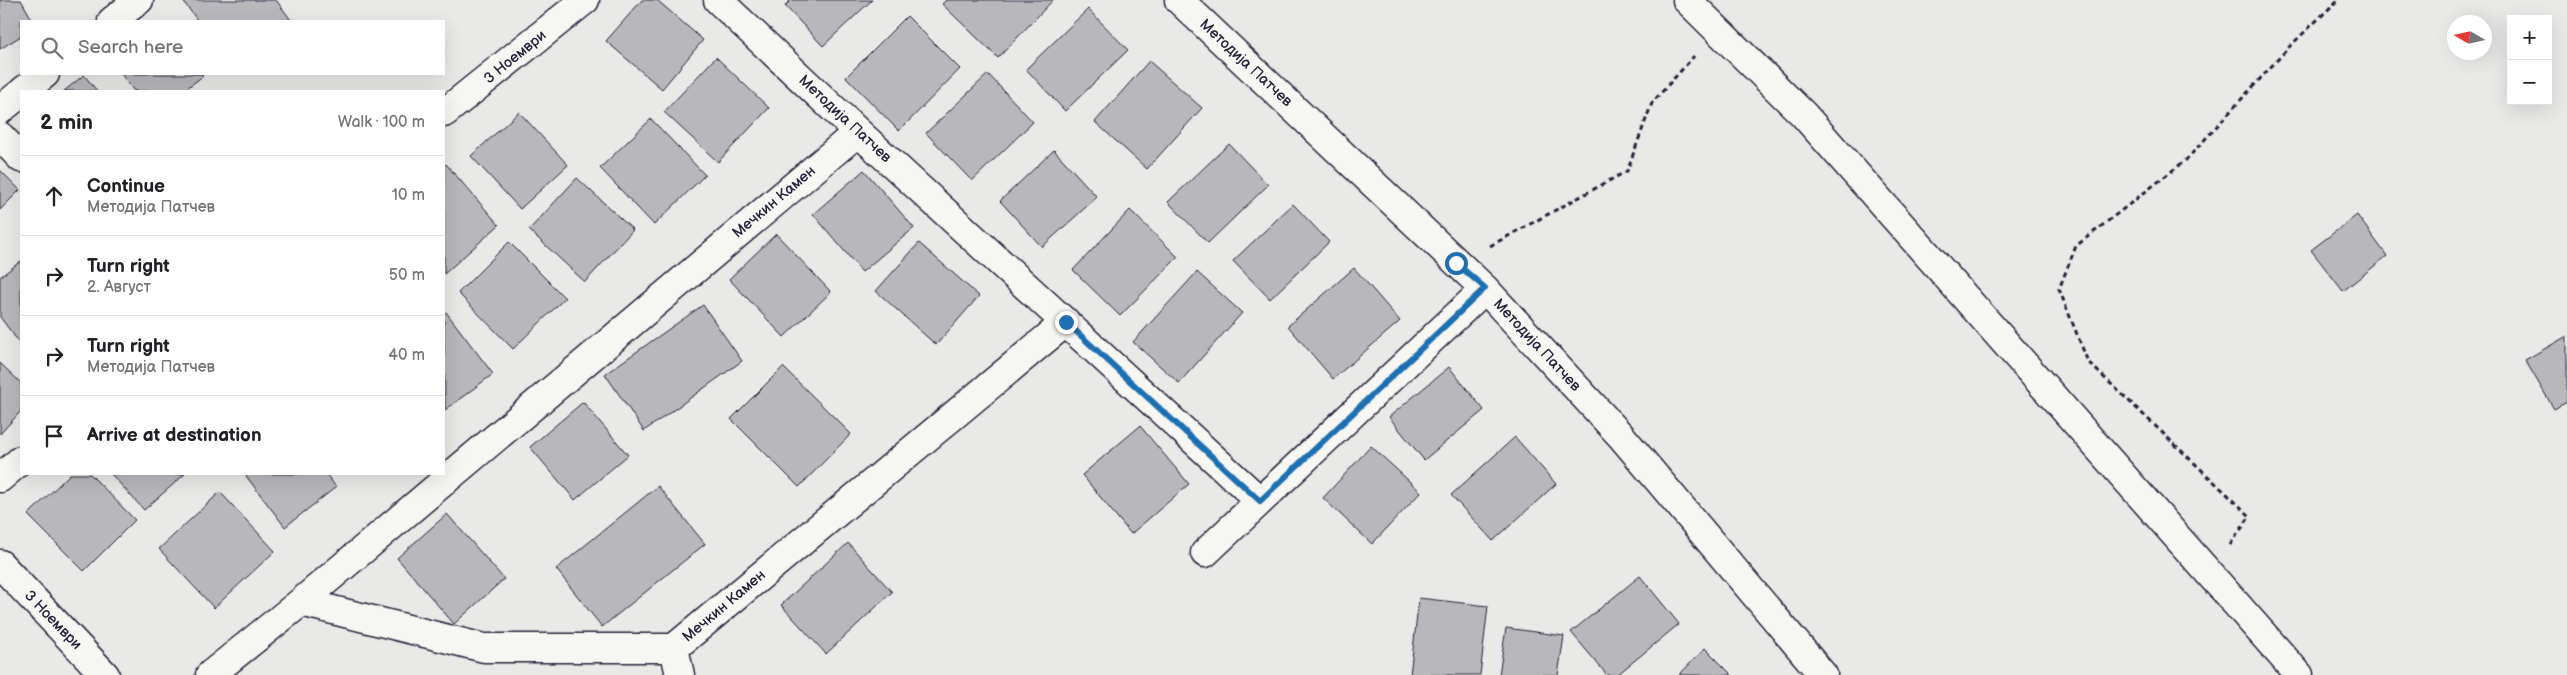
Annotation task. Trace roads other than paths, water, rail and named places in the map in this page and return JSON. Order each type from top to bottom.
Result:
[{"type":"street","points":[[113,20],[139,0]]},
{"type":"street","name":"3 Ноември","points":[[445,113],[585,0]]},
{"type":"street","name":"Методиjа Патчев","points":[[718,0],[858,132],[1260,501]]},
{"type":"street","name":"Методиjа Патчев","points":[[1179,0],[1456,263],[1485,288],[1622,437],[1824,675]]},
{"type":"street","points":[[1687,0],[1804,115],[2299,675]]},
{"type":"street","points":[[25,90],[45,75]]},
{"type":"street","points":[[0,110],[20,94]]},
{"type":"street","name":"Мечкин Камен","points":[[210,675],[301,602],[858,132]]},
{"type":"street","points":[[0,136],[20,157]]},
{"type":"street","points":[[1205,553],[1485,288]]},
{"type":"street","name":"Мечкин Камен","points":[[301,602],[484,648],[674,648],[1066,322]]},
{"type":"street","points":[[0,478],[20,461]]},
{"type":"street","name":"3 Ноември","points":[[0,564],[105,675]]},
{"type":"street","points":[[674,648],[680,675]]}]
